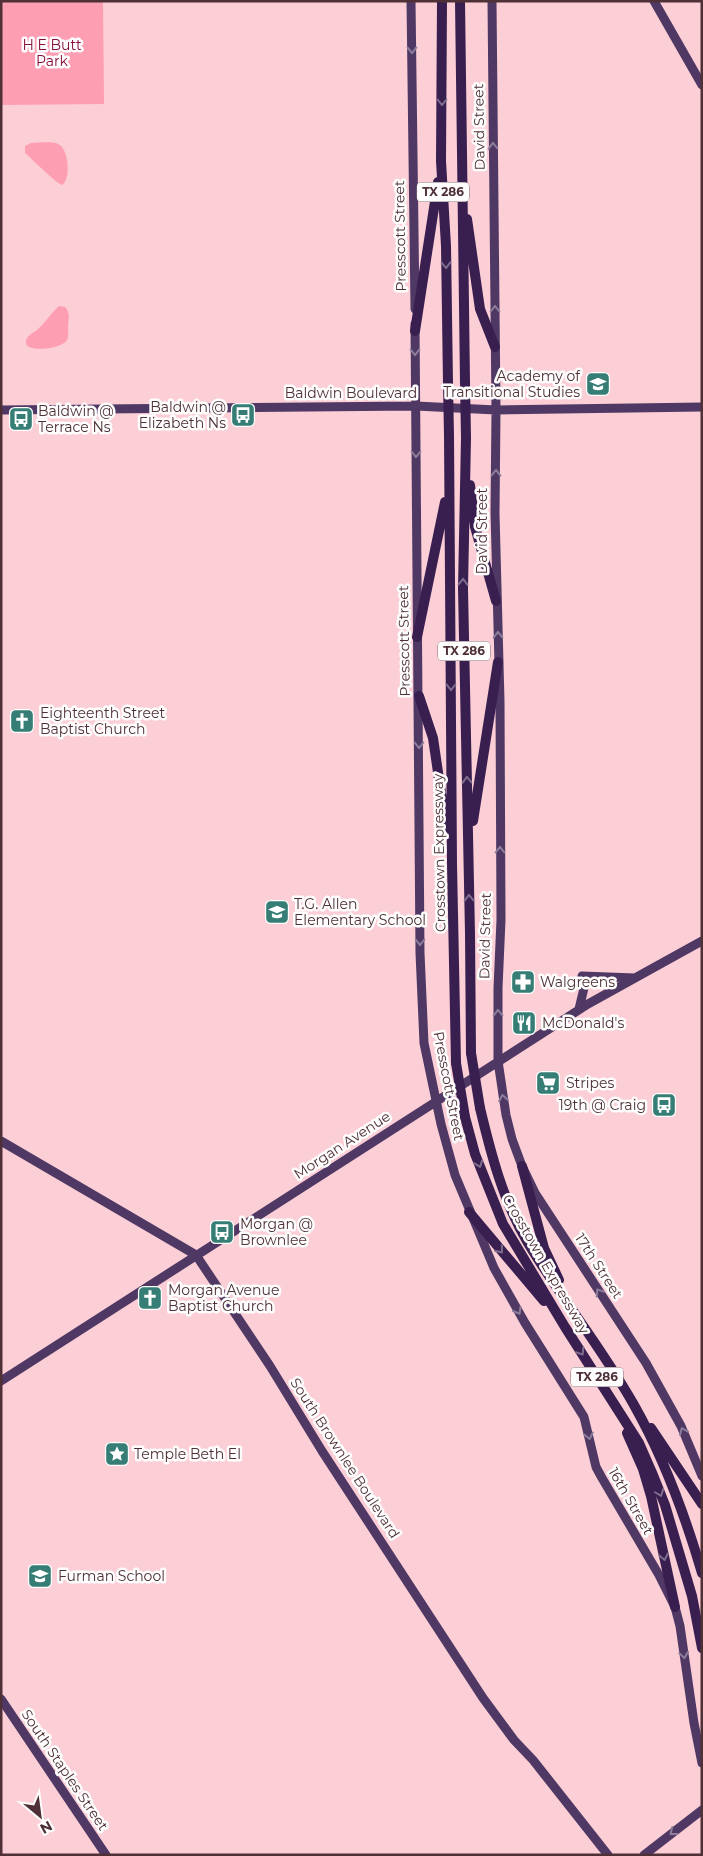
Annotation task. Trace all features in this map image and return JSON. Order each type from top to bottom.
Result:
[{"type":"highway","points":[[435,1],[442,60]]},
{"type":"highway","name":"Crosstown Expressway","points":[[442,1],[442,162],[446,246],[449,436],[452,864],[456,1063],[465,1117],[475,1154],[503,1224],[565,1327],[639,1443],[665,1505],[692,1596],[702,1648]]},
{"type":"highway","name":"Crosstown Expressway","points":[[460,1],[466,442],[463,588],[469,847],[471,1053],[480,1108],[492,1155],[507,1198],[528,1242],[635,1407],[669,1476],[688,1527],[702,1573]]},
{"type":"highway","points":[[460,33],[464,1]]},
{"type":"highway","points":[[415,332],[442,162]]},
{"type":"highway","points":[[461,174],[480,308],[495,347]]},
{"type":"highway","points":[[466,442],[475,528],[496,601]]},
{"type":"highway","points":[[417,636],[449,481]]},
{"type":"highway","points":[[469,847],[498,662]]},
{"type":"highway","points":[[419,696],[433,738],[452,864]]},
{"type":"highway","points":[[522,1166],[544,1248],[575,1312]]},
{"type":"highway","points":[[469,1212],[565,1327]]},
{"type":"highway","points":[[635,1407],[702,1504]]},
{"type":"highway","points":[[619,1411],[643,1469],[651,1496],[675,1607]]},
{"type":"main road","name":"Presscott Street","points":[[412,1],[420,953],[424,1043],[436,1101],[455,1175],[494,1268]]},
{"type":"main road","name":"David Street","points":[[492,1],[496,410],[495,513],[501,920],[498,988],[498,1061]]},
{"type":"main road","points":[[654,1],[702,85]]},
{"type":"main road","name":"Baldwin Boulevard","points":[[1,410],[416,406],[496,410],[702,407]]},
{"type":"main road","name":"Morgan Avenue","points":[[1,1381],[580,1009],[702,941]]},
{"type":"main road","points":[[580,1009],[584,988],[582,976],[635,978]]},
{"type":"main road","name":"17th Street","points":[[498,1061],[506,1115],[522,1166],[540,1201],[646,1364],[680,1426],[702,1476]]},
{"type":"main road","name":"South Brownlee Boulevard","points":[[1,1141],[196,1255],[270,1366],[322,1452],[481,1695],[514,1740],[608,1855]]},
{"type":"main road","name":"16th Street","points":[[494,1268],[525,1323],[581,1412],[596,1467],[659,1575],[675,1607],[680,1626],[694,1723],[702,1763]]},
{"type":"main road","name":"South Staples Street","points":[[1,1700],[106,1855]]},
{"type":"main road","points":[[644,1855],[702,1810]]},
{"type":"green space","name":"H E Butt Park","points":[[1,1],[103,1],[104,104],[1,105]]},
{"type":"green space","points":[[31,143],[58,144],[65,151],[68,171],[65,182],[62,185],[25,153],[25,146]]},
{"type":"green space","points":[[59,306],[65,307],[68,313],[67,340],[59,346],[52,348],[38,349],[28,346],[26,341],[28,337]]},
{"type":"place","name":"Academy of Transitional Studies","points":[[598,384]]},
{"type":"place","name":"Baldwin @ Elizabeth Ns","points":[[243,415]]},
{"type":"place","name":"Baldwin @ Terrace Ns","points":[[21,419]]},
{"type":"place","name":"Eighteenth Street Baptist Church","points":[[22,721]]},
{"type":"place","name":"T.G. Allen Elementary School","points":[[277,912]]},
{"type":"place","name":"Walgreens","points":[[523,982]]},
{"type":"place","name":"McDonald's","points":[[524,1023]]},
{"type":"place","name":"Stripes","points":[[548,1083]]},
{"type":"place","name":"19th @ Craig","points":[[664,1105]]},
{"type":"place","name":"Morgan @ Brownlee","points":[[222,1232]]},
{"type":"place","name":"Morgan Avenue Baptist Church","points":[[150,1298]]},
{"type":"place","name":"Temple Beth El","points":[[117,1454]]},
{"type":"place","name":"Furman School","points":[[40,1576]]}]
